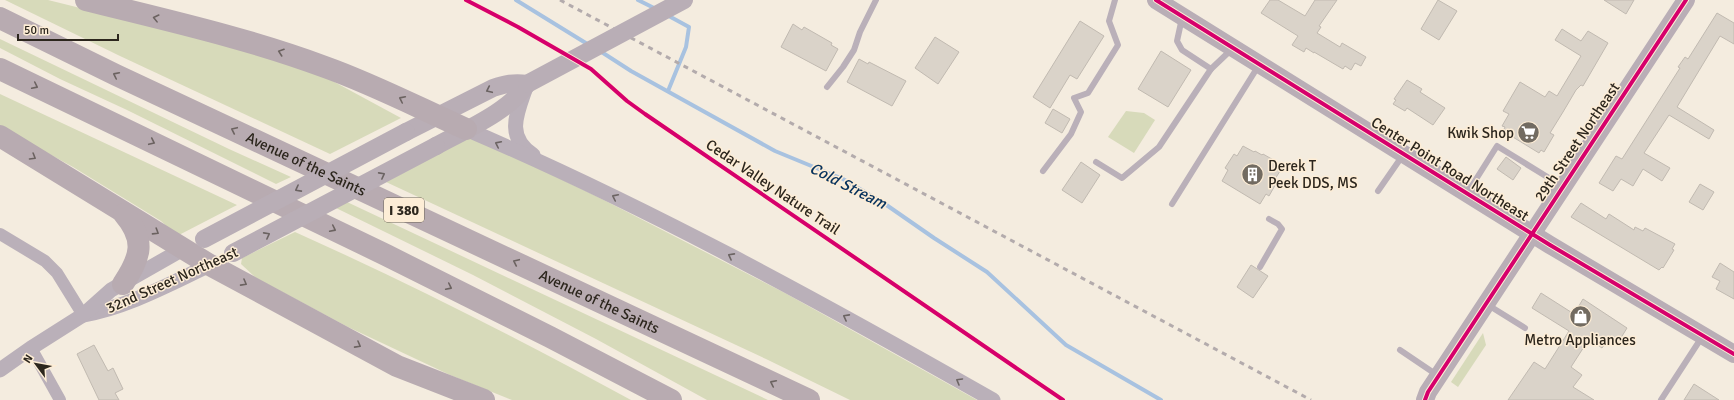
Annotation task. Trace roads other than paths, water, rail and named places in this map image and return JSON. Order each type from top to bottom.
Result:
[{"type":"highway","points":[[86,0],[229,36],[281,52],[354,77],[466,129]]},
{"type":"highway","name":"Avenue of the Saints","points":[[0,18],[123,79],[809,400]]},
{"type":"highway","points":[[0,69],[379,252],[557,340],[671,400]]},
{"type":"highway","points":[[0,136],[210,265],[397,366],[484,400]]},
{"type":"highway","points":[[120,210],[132,223],[137,233],[138,243],[137,259],[123,284]]},
{"type":"main road","name":"32nd Street Northeast","points":[[210,265],[436,146],[513,102],[521,94],[527,84],[684,0]]},
{"type":"main road","name":"Center Point Road Northeast","points":[[1156,0],[1531,234],[1734,354]]},
{"type":"main road","name":"29th Street Northeast","points":[[1422,397],[1686,0]]},
{"type":"main road","name":"32nd Street Northeast","points":[[183,249],[493,88],[507,83],[518,82],[527,84]]},
{"type":"street","points":[[527,84],[515,120],[516,134],[521,144],[525,148],[547,164]]},
{"type":"street","points":[[466,129],[547,164],[688,233],[865,327],[993,400]]},
{"type":"street","points":[[0,234],[46,262],[57,273],[83,315],[31,348],[0,370]]},
{"type":"street","name":"32nd Street Northeast","points":[[83,315],[99,300],[123,284],[183,249]]},
{"type":"street","name":"32nd Street Northeast","points":[[83,315],[124,305],[210,265]]},
{"type":"street","points":[[31,348],[60,400]]},
{"type":"street","points":[[397,366],[456,400]]},
{"type":"lane","points":[[827,87],[844,67],[854,50],[860,32],[876,0]]},
{"type":"lane","points":[[1043,171],[1071,134],[1081,112],[1074,98],[1088,93],[1118,45],[1109,20],[1115,0]]},
{"type":"lane","points":[[1183,16],[1177,41],[1182,50],[1211,69]]},
{"type":"lane","points":[[1096,162],[1122,178],[1159,147],[1211,69],[1234,48]]},
{"type":"lane","points":[[1172,204],[1260,64]]},
{"type":"lane","points":[[1467,193],[1498,146],[1562,186]]},
{"type":"lane","points":[[1378,191],[1404,154]]},
{"type":"lane","points":[[1260,267],[1282,229],[1278,224],[1269,219]]},
{"type":"lane","points":[[1485,303],[1525,328]]},
{"type":"lane","points":[[1661,400],[1703,335]]},
{"type":"lane","points":[[1400,350],[1438,375]]},
{"type":"waterway","name":"Cold Stream","points":[[516,0],[589,45]]},
{"type":"waterway","points":[[638,0],[656,9]]},
{"type":"waterway","points":[[667,15],[689,27],[686,47],[668,91]]},
{"type":"waterway","name":"Cold Stream","points":[[600,51],[631,71],[775,151],[843,179],[885,204],[987,272],[1066,345],[1161,400]]},
{"type":"railway","points":[[560,0],[1311,400]]},
{"type":"place","name":"Kwik Shop","points":[[1529,133]]},
{"type":"place","name":"Derek T Peek DDS, MS","points":[[1252,175]]},
{"type":"place","name":"Metro Appliances","points":[[1580,317]]}]
